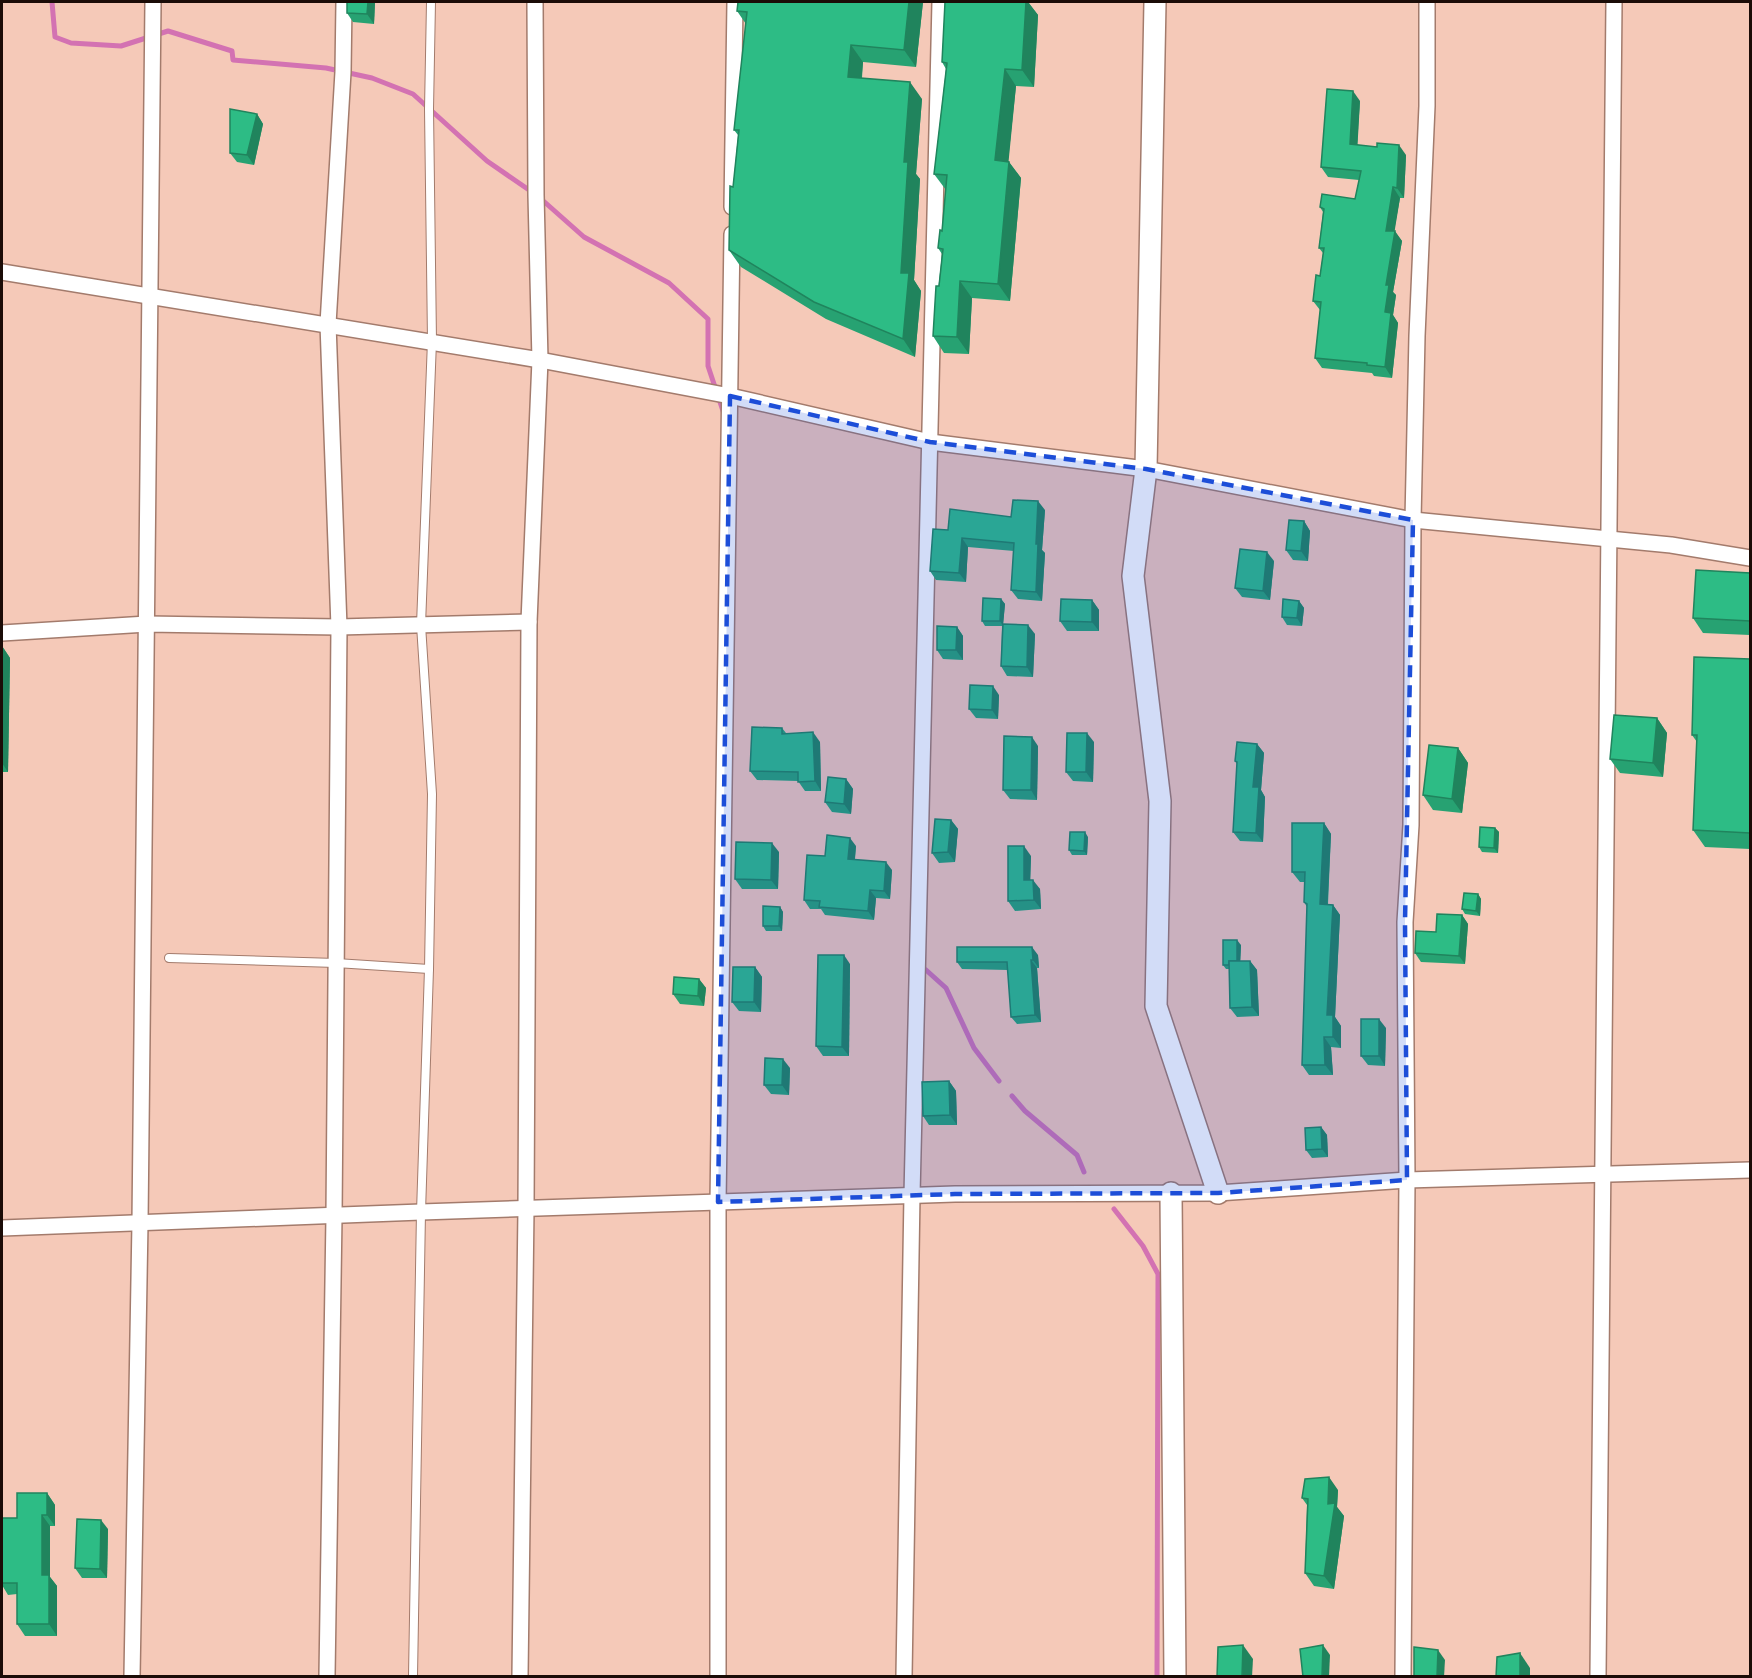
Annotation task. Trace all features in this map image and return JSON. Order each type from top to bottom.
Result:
[{"type":"street","points":[[132,1677],[140,1223],[153,2]]},
{"type":"street","points":[[327,1677],[339,627],[328,324],[343,72],[344,2]]},
{"type":"street","points":[[520,1677],[526,1209],[529,622],[540,360],[535,2]]},
{"type":"street","points":[[718,1677],[718,1202],[735,2]]},
{"type":"street","points":[[904,1677],[912,1195],[940,2]]},
{"type":"street","points":[[1155,2],[1146,469],[1133,576],[1160,801],[1156,1006],[1218,1193]]},
{"type":"street","points":[[1403,1677],[1407,1180],[1405,922],[1411,825],[1413,520],[1417,336],[1427,106],[1427,2]]},
{"type":"street","points":[[1598,1677],[1614,2]]},
{"type":"street","points":[[2,272],[540,360],[730,396],[930,442],[1146,469],[1413,520],[1609,538],[1750,558]]},
{"type":"street","points":[[2,633],[147,624],[339,627],[529,622]]},
{"type":"street","points":[[2,1228],[912,1195],[1218,1193],[1407,1180],[1750,1170]]},
{"type":"street","points":[[1171,1193],[1175,1677]]},
{"type":"lane","points":[[413,1677],[421,1212],[432,794],[421,624],[432,341],[429,109],[431,2]]},
{"type":"lane","points":[[170,958],[336,963],[429,969]]},
{"type":"highlighted area","points":[[730,396],[930,442],[1146,469],[1413,520],[1405,922],[1407,1180],[1218,1193],[955,1194],[718,1202]]},
{"type":"building","points":[[347,2],[368,2],[367,14],[347,13]]},
{"type":"building","points":[[738,2],[909,2],[904,50],[851,45],[848,77],[910,82],[904,162],[908,162],[901,273],[909,273],[903,339],[814,302],[729,250],[730,186],[733,187],[739,130],[734,130],[747,12],[737,11]]},
{"type":"building","points":[[945,2],[1026,2],[1022,70],[1005,69],[995,160],[1009,162],[998,284],[960,281],[957,337],[933,336],[936,286],[939,286],[943,249],[938,248],[940,230],[942,231],[947,175],[934,174],[947,63],[942,62]]},
{"type":"building","points":[[1327,89],[1353,91],[1350,144],[1377,147],[1377,143],[1399,145],[1397,188],[1393,187],[1386,231],[1395,231],[1386,285],[1389,285],[1385,312],[1391,313],[1385,367],[1315,358],[1321,302],[1313,301],[1316,275],[1320,276],[1324,248],[1319,248],[1324,209],[1320,207],[1322,194],[1355,199],[1361,171],[1321,167]]},
{"type":"building","points":[[230,109],[257,114],[247,155],[230,153]]},
{"type":"building","points":[[1013,500],[1038,501],[1036,592],[1011,590],[1014,543],[962,538],[959,573],[930,571],[933,529],[948,530],[950,509],[1011,517]]},
{"type":"building","points":[[1289,520],[1304,521],[1301,551],[1286,550]]},
{"type":"building","points":[[1240,549],[1267,552],[1263,591],[1235,588]]},
{"type":"building","points":[[1696,570],[1750,573],[1750,621],[1693,618]]},
{"type":"building","points":[[983,598],[1001,599],[1000,621],[982,621]]},
{"type":"building","points":[[1061,599],[1092,600],[1092,622],[1060,621]]},
{"type":"building","points":[[1283,599],[1299,601],[1297,618],[1282,617]]},
{"type":"building","points":[[1003,624],[1028,625],[1027,667],[1001,666]]},
{"type":"building","points":[[937,626],[957,627],[956,650],[937,650]]},
{"type":"building","points":[[1694,657],[1750,659],[1750,833],[1693,830],[1697,735],[1692,735]]},
{"type":"building","points":[[970,685],[993,686],[992,710],[969,709]]},
{"type":"building","points":[[1614,715],[1657,718],[1653,763],[1610,759]]},
{"type":"building","points":[[752,727],[782,728],[782,734],[813,732],[815,781],[798,782],[798,772],[750,771]]},
{"type":"building","points":[[1067,733],[1087,733],[1086,772],[1066,772]]},
{"type":"building","points":[[1004,736],[1032,737],[1031,790],[1003,790]]},
{"type":"building","points":[[1237,742],[1257,744],[1253,787],[1259,787],[1256,833],[1233,832]]},
{"type":"building","points":[[1429,745],[1458,748],[1452,799],[1423,795]]},
{"type":"building","points":[[828,777],[846,779],[844,804],[825,802]]},
{"type":"building","points":[[935,819],[951,820],[948,852],[932,853]]},
{"type":"building","points":[[1292,823],[1324,823],[1320,904],[1333,905],[1327,1015],[1333,1015],[1333,1037],[1324,1037],[1325,1065],[1302,1065],[1307,904],[1304,902],[1305,872],[1292,872]]},
{"type":"building","points":[[1480,827],[1495,828],[1494,848],[1479,847]]},
{"type":"building","points":[[1070,832],[1085,832],[1084,851],[1069,850]]},
{"type":"building","points":[[827,835],[850,838],[848,859],[886,862],[884,891],[870,890],[868,911],[819,907],[820,901],[804,900],[807,855],[825,856]]},
{"type":"building","points":[[736,842],[772,843],[771,880],[735,879]]},
{"type":"building","points":[[1008,846],[1024,846],[1024,880],[1033,880],[1034,900],[1008,901]]},
{"type":"building","points":[[1464,893],[1478,894],[1476,911],[1462,909]]},
{"type":"building","points":[[763,906],[780,907],[779,926],[763,926]]},
{"type":"building","points":[[1437,914],[1462,915],[1459,956],[1415,953],[1416,931],[1436,932]]},
{"type":"building","points":[[1223,940],[1237,940],[1237,961],[1229,961],[1229,965],[1223,965]]},
{"type":"building","points":[[957,947],[1032,947],[1035,1015],[1011,1017],[1007,962],[957,962]]},
{"type":"building","points":[[818,955],[844,955],[842,1047],[816,1046]]},
{"type":"building","points":[[1229,961],[1250,961],[1252,1007],[1230,1008]]},
{"type":"building","points":[[733,967],[755,967],[754,1002],[732,1002]]},
{"type":"building","points":[[674,977],[699,979],[698,996],[673,994]]},
{"type":"building","points":[[1361,1019],[1379,1019],[1379,1056],[1361,1056]]},
{"type":"building","points":[[765,1058],[783,1059],[782,1085],[764,1085]]},
{"type":"building","points":[[949,1081],[950,1115],[923,1116],[922,1082]]},
{"type":"building","points":[[1321,1127],[1322,1149],[1306,1150],[1305,1128]]},
{"type":"building","points":[[1329,1477],[1328,1504],[1335,1503],[1324,1576],[1305,1573],[1308,1499],[1302,1498],[1305,1479]]},
{"type":"building","points":[[17,1493],[47,1493],[47,1515],[42,1515],[42,1575],[49,1575],[49,1624],[17,1624],[17,1583],[2,1583],[2,1518],[17,1518]]},
{"type":"building","points":[[77,1519],[101,1520],[100,1569],[75,1568]]},
{"type":"building","points":[[1243,1645],[1242,1677],[1217,1677],[1218,1647]]},
{"type":"building","points":[[1323,1645],[1322,1677],[1303,1677],[1300,1649]]},
{"type":"building","points":[[1414,1647],[1438,1650],[1437,1677],[1414,1677]]},
{"type":"building","points":[[1520,1653],[1520,1677],[1496,1677],[1497,1657]]},
{"type":"waterway","points":[[52,2],[55,37],[71,43],[121,46],[168,31],[232,51],[233,60],[326,68],[372,78],[413,94],[487,161],[532,192]]},
{"type":"waterway","points":[[540,198],[584,237],[669,283],[708,319],[708,366],[724,414]]},
{"type":"waterway","points":[[926,970],[946,988],[974,1048],[999,1081]]},
{"type":"waterway","points":[[1012,1096],[1025,1111],[1077,1155],[1084,1172]]},
{"type":"waterway","points":[[1114,1209],[1143,1246],[1158,1274],[1157,1676]]}]
